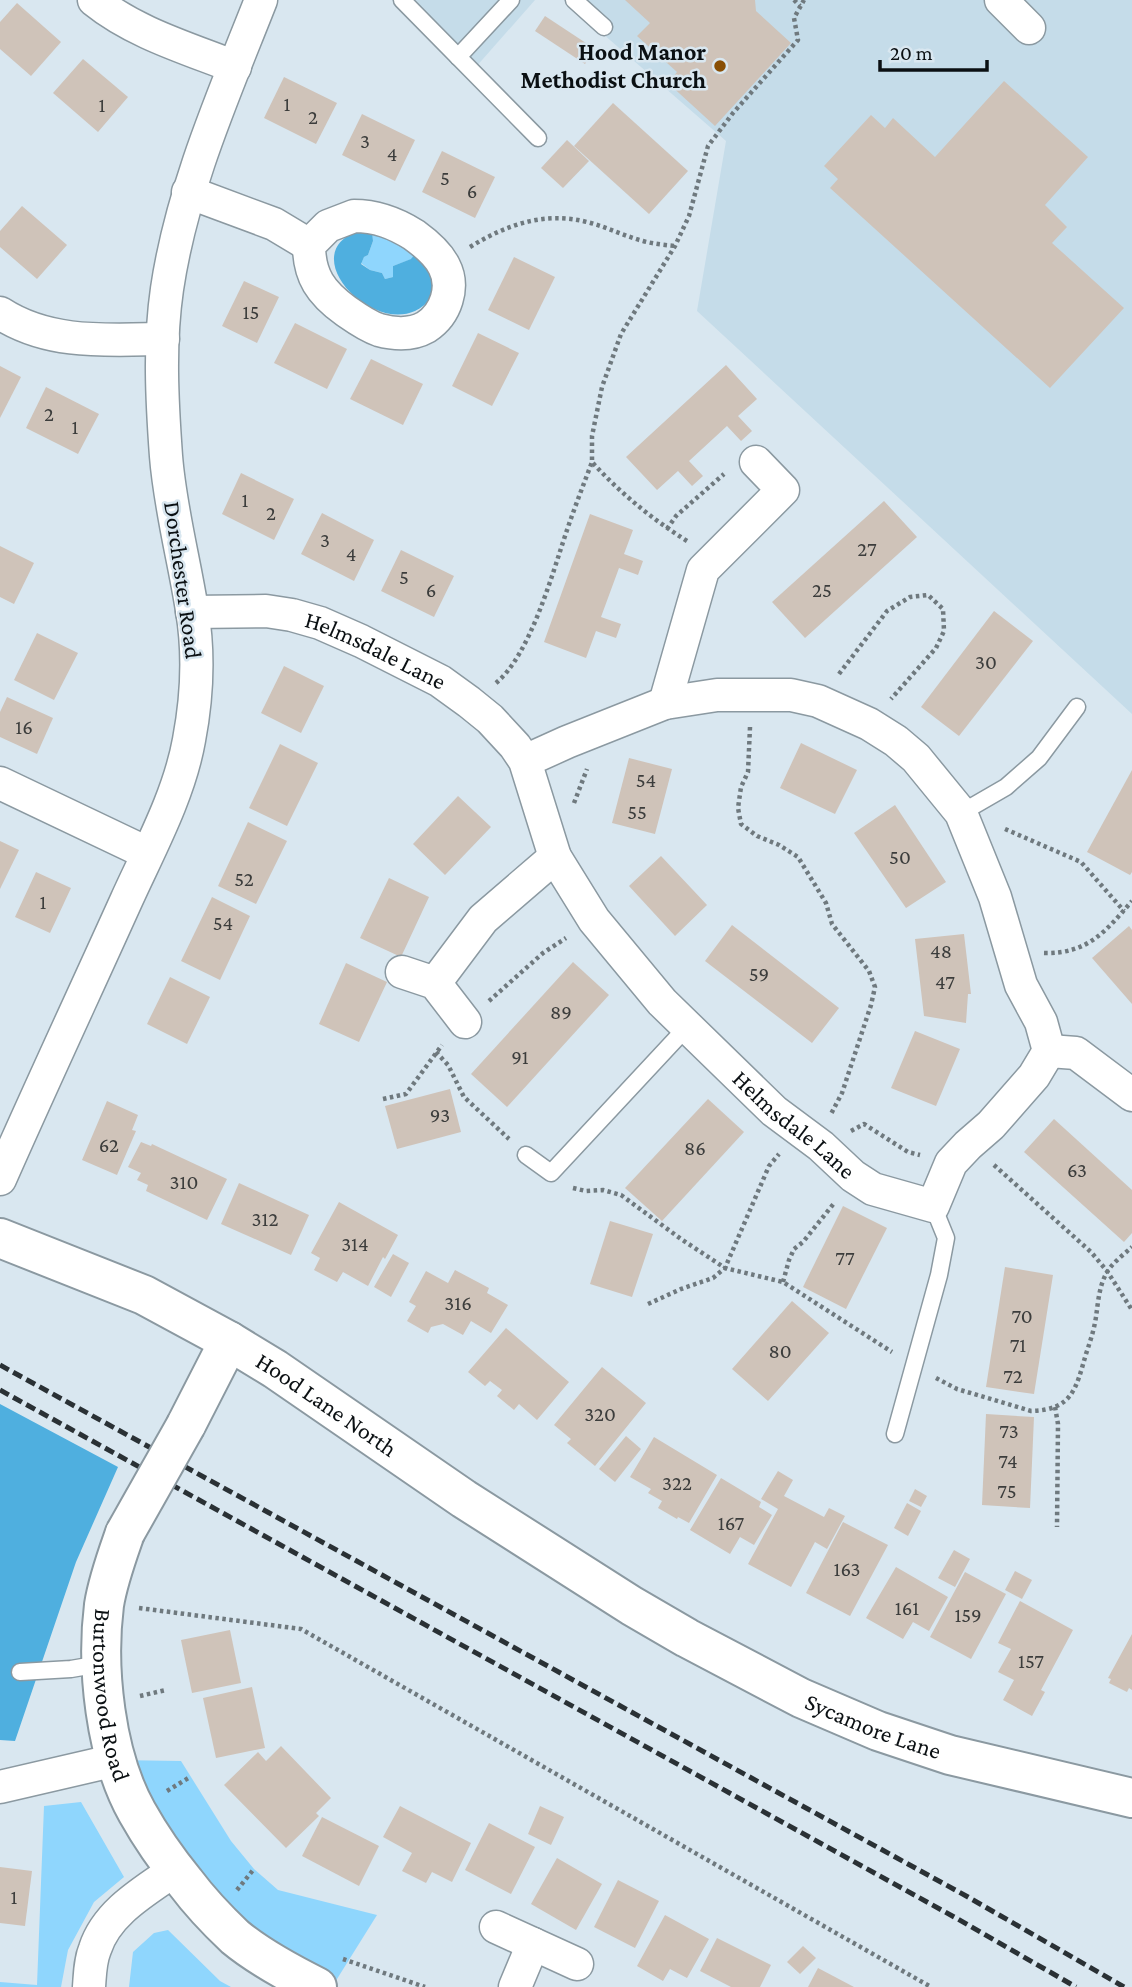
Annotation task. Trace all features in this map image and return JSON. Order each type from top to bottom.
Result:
[{"type":"street","points":[[94,0],[112,14],[141,30],[235,66]]},
{"type":"street","name":"Dorchester Road","points":[[0,1179],[167,808],[189,742],[195,684],[195,649],[192,612],[166,461],[162,394],[163,339],[171,266],[188,192],[261,0]]},
{"type":"street","points":[[1001,0],[1029,28]]},
{"type":"street","points":[[188,192],[274,224],[309,245]]},
{"type":"street","points":[[354,216],[369,216],[403,228],[421,240],[444,265],[449,292],[437,317],[413,332],[377,330],[358,320],[324,292],[309,261],[309,245],[327,226],[354,216]]},
{"type":"street","points":[[0,313],[16,324],[64,338],[163,339]]},
{"type":"street","points":[[665,703],[703,570],[783,490],[756,462]]},
{"type":"street","name":"Helmsdale Lane","points":[[192,612],[267,611],[320,623],[361,640],[440,681],[469,702],[490,719],[525,761],[555,857],[594,920],[662,1002],[774,1111],[813,1140],[853,1176],[873,1189],[933,1206]]},
{"type":"street","points":[[525,761],[665,703],[744,694],[792,695],[818,701],[869,724],[916,758],[961,813],[995,897],[1021,985],[1041,1022],[1049,1051],[1034,1076],[991,1125],[959,1154],[933,1206]]},
{"type":"street","points":[[0,783],[147,853]]},
{"type":"street","points":[[435,983],[483,919],[555,857]]},
{"type":"street","points":[[402,972],[435,983],[465,1022]]},
{"type":"street","points":[[1049,1051],[1076,1053],[1132,1095]]},
{"type":"street","name":"Hood Lane North","points":[[0,1238],[144,1295],[229,1341],[275,1369],[464,1499],[632,1606]]},
{"type":"street","name":"Burtonwood Road","points":[[229,1341],[186,1425],[125,1533],[111,1572],[104,1603],[100,1664],[116,1760],[135,1810],[175,1870],[204,1906],[237,1938],[285,1971],[317,1987]]},
{"type":"street","name":"Sycamore Lane","points":[[632,1606],[801,1698],[878,1731],[950,1755],[1132,1798]]},
{"type":"street","points":[[0,1787],[116,1760]]},
{"type":"street","points":[[89,1987],[95,1947],[114,1914],[175,1870]]},
{"type":"street","points":[[496,1927],[577,1964]]},
{"type":"street","points":[[515,1987],[533,1944]]},
{"type":"lane","points":[[402,0],[538,138]]},
{"type":"lane","points":[[458,57],[511,0]]},
{"type":"lane","points":[[574,0],[604,27]]},
{"type":"lane","points":[[961,813],[1006,787],[1039,758],[1077,707]]},
{"type":"lane","points":[[526,1155],[551,1173],[687,1027]]},
{"type":"lane","points":[[895,1434],[939,1275],[946,1238],[933,1206]]},
{"type":"lane","points":[[20,1672],[100,1664]]},
{"type":"path","points":[[794,0],[800,6]]},
{"type":"path","points":[[469,702],[507,674],[524,644],[544,599],[592,462],[592,436],[602,387],[621,334],[676,246],[689,216],[708,146],[733,113],[798,40],[794,18],[804,0]]},
{"type":"path","points":[[444,265],[495,233],[535,219],[553,217],[590,223],[645,242],[676,246]]},
{"type":"path","points":[[592,462],[614,486],[667,529],[715,558]]},
{"type":"path","points":[[667,529],[676,516],[733,466],[756,462]]},
{"type":"path","points":[[818,701],[887,611],[910,597],[928,595],[943,609],[944,631],[936,648],[869,724]]},
{"type":"path","points":[[744,694],[750,729],[748,772],[741,786],[738,808],[741,824],[757,836],[799,857],[826,903],[832,924],[869,971],[875,987],[842,1093],[813,1140]]},
{"type":"path","points":[[555,857],[602,729]]},
{"type":"path","points":[[961,813],[1018,834],[1081,862],[1124,911]]},
{"type":"path","points":[[1011,952],[1051,953],[1086,946],[1111,925],[1132,901]]},
{"type":"path","points":[[436,1052],[448,1065],[464,1097],[526,1155]]},
{"type":"path","points":[[648,1304],[713,1278],[725,1268],[769,1166],[813,1140],[864,1124],[908,1152],[959,1154],[991,1163],[1091,1252],[1132,1310]]},
{"type":"path","points":[[551,1173],[568,1187],[586,1191],[603,1190],[621,1195],[725,1268],[783,1282],[914,1366],[957,1389],[1031,1411],[1044,1411],[1055,1407],[1068,1399],[1077,1388],[1095,1322],[1101,1285],[1107,1271],[1132,1247]]},
{"type":"path","points":[[783,1282],[794,1249],[825,1215],[853,1176]]},
{"type":"path","points":[[1055,1407],[1058,1424],[1057,1527]]},
{"type":"path","points":[[137,1608],[301,1629],[932,1987]]},
{"type":"path","points":[[135,1697],[166,1690]]},
{"type":"path","points":[[166,1792],[190,1777]]},
{"type":"path","points":[[162,1785],[170,1800]]},
{"type":"path","points":[[244,1897],[235,1889],[254,1869]]},
{"type":"shaded area","points":[[392,0],[535,0],[468,76]]},
{"type":"shaded area","points":[[564,0],[1132,0],[1132,714],[697,311],[726,141]]},
{"type":"shaded area","points":[[358,231],[372,231],[373,241],[361,264],[382,273],[385,279],[393,277],[393,266],[411,259],[416,253],[436,281],[433,294],[426,303],[415,311],[397,314],[378,310],[360,301],[346,287],[336,272],[334,256],[341,242]]},
{"type":"shaded area","points":[[372,231],[383,234],[416,253],[412,259],[393,266],[393,277],[385,279],[382,273],[370,270],[361,263],[368,255],[373,241]]},
{"type":"shaded area","points":[[0,1404],[118,1467],[76,1562],[15,1741],[0,1740]]},
{"type":"shaded area","points":[[116,1760],[181,1761],[231,1841],[254,1869],[278,1890],[377,1915],[332,1987],[237,1938]]},
{"type":"shaded area","points":[[81,1802],[124,1877],[94,1902],[68,1950],[61,1987],[0,1987],[0,1982],[37,1985],[44,1806]]},
{"type":"shaded area","points":[[168,1930],[220,1981],[231,1987],[129,1987],[133,1952],[154,1933]]},
{"type":"building","name":"Hood Manor Methodist Church","points":[[625,0],[755,0],[756,11],[791,43],[715,126],[668,83],[677,72],[637,36],[650,23]]},
{"type":"building","points":[[17,3],[61,42],[31,76],[0,49],[0,22]]},
{"type":"building","points":[[545,16],[595,49],[585,64],[535,31]]},
{"type":"building","points":[[83,59],[128,97],[98,132],[53,93]]},
{"type":"building","points":[[284,77],[337,103],[316,144],[264,118]]},
{"type":"building","points":[[1004,81],[1088,157],[1045,205],[1067,227],[1052,243],[1124,308],[1050,388],[830,188],[838,179],[824,166],[871,115],[885,128],[893,118],[935,157]]},
{"type":"building","points":[[613,103],[688,171],[649,214],[574,146]]},
{"type":"building","points":[[362,114],[415,140],[395,181],[342,155]]},
{"type":"building","points":[[567,140],[589,161],[563,188],[541,168]]},
{"type":"building","points":[[442,151],[495,177],[475,218],[422,192]]},
{"type":"building","points":[[22,206],[67,245],[37,279],[0,247],[0,231]]},
{"type":"building","points":[[514,257],[555,277],[529,330],[488,310]]},
{"type":"building","points":[[244,281],[279,297],[257,343],[222,326]]},
{"type":"building","points":[[295,323],[347,349],[327,389],[274,363]]},
{"type":"building","points":[[478,333],[519,353],[492,406],[452,386]]},
{"type":"building","points":[[371,359],[423,384],[403,425],[350,399]]},
{"type":"building","points":[[726,365],[757,399],[738,416],[752,431],[741,441],[727,426],[689,461],[703,476],[692,486],[678,471],[657,490],[626,457]]},
{"type":"building","points":[[0,366],[21,377],[0,418]]},
{"type":"building","points":[[46,387],[99,414],[78,454],[26,428]]},
{"type":"building","points":[[241,473],[294,499],[274,540],[222,514]]},
{"type":"building","points":[[884,501],[917,537],[805,638],[772,602]]},
{"type":"building","points":[[322,513],[374,540],[354,581],[301,554]]},
{"type":"building","points":[[590,514],[633,530],[624,554],[643,561],[638,575],[619,568],[601,617],[621,624],[616,638],[596,631],[586,658],[544,642]]},
{"type":"building","points":[[0,546],[34,563],[14,604],[0,597]]},
{"type":"building","points":[[401,550],[454,576],[434,617],[381,591]]},
{"type":"building","points":[[994,611],[1033,641],[959,736],[921,707]]},
{"type":"building","points":[[37,633],[78,653],[54,700],[14,680]]},
{"type":"building","points":[[284,666],[324,686],[301,733],[261,713]]},
{"type":"building","points":[[7,697],[53,718],[37,754],[0,737],[0,712]]},
{"type":"building","points":[[801,743],[857,770],[835,814],[780,788]]},
{"type":"building","points":[[280,744],[318,763],[287,826],[249,808]]},
{"type":"building","points":[[629,758],[672,769],[655,834],[612,823]]},
{"type":"building","points":[[1132,770],[1132,872],[1130,875],[1087,852]]},
{"type":"building","points":[[458,796],[491,827],[445,875],[413,844]]},
{"type":"building","points":[[895,805],[946,882],[906,908],[854,833]]},
{"type":"building","points":[[248,822],[287,841],[256,904],[218,886]]},
{"type":"building","points":[[0,841],[19,850],[0,889]]},
{"type":"building","points":[[661,856],[707,905],[675,936],[629,886]]},
{"type":"building","points":[[36,872],[71,888],[50,933],[15,917]]},
{"type":"building","points":[[389,878],[429,897],[401,957],[360,938]]},
{"type":"building","points":[[212,897],[250,916],[220,980],[181,961]]},
{"type":"building","points":[[732,925],[839,1008],[812,1043],[705,961]]},
{"type":"building","points":[[1129,926],[1132,930],[1132,1004],[1092,958]]},
{"type":"building","points":[[964,934],[971,994],[968,994],[966,1023],[924,1016],[915,939]]},
{"type":"building","points":[[573,962],[609,995],[507,1107],[471,1074]]},
{"type":"building","points":[[346,963],[387,982],[359,1042],[319,1024]]},
{"type":"building","points":[[170,977],[210,997],[187,1044],[147,1024]]},
{"type":"building","points":[[915,1031],[960,1049],[936,1106],[891,1088]]},
{"type":"building","points":[[450,1089],[461,1132],[397,1149],[385,1106]]},
{"type":"building","points":[[708,1099],[744,1132],[662,1221],[625,1188]]},
{"type":"building","points":[[107,1101],[138,1115],[132,1130],[136,1131],[117,1175],[82,1160]]},
{"type":"building","points":[[1054,1119],[1132,1190],[1132,1233],[1124,1242],[1024,1152]]},
{"type":"building","points":[[141,1142],[151,1146],[152,1144],[227,1179],[207,1220],[146,1191],[148,1185],[137,1180],[141,1173],[128,1167]]},
{"type":"building","points":[[239,1183],[309,1215],[291,1255],[221,1224]]},
{"type":"building","points":[[339,1202],[398,1235],[368,1286],[343,1272],[337,1282],[314,1270],[320,1258],[311,1253]]},
{"type":"building","points":[[843,1206],[887,1228],[846,1309],[803,1287]]},
{"type":"building","points":[[610,1221],[653,1234],[632,1297],[590,1284]]},
{"type":"building","points":[[393,1254],[409,1263],[391,1297],[374,1287]]},
{"type":"building","points":[[1005,1267],[1053,1275],[1034,1394],[986,1387]]},
{"type":"building","points":[[455,1270],[489,1288],[487,1293],[508,1305],[491,1333],[471,1321],[463,1335],[443,1324],[431,1327],[428,1333],[407,1321],[416,1306],[409,1302],[426,1271],[448,1283]]},
{"type":"building","points":[[792,1301],[829,1333],[768,1401],[732,1369]]},
{"type":"building","points":[[506,1328],[569,1382],[537,1420],[519,1404],[514,1410],[497,1396],[502,1390],[490,1381],[485,1386],[468,1372]]},
{"type":"building","points":[[602,1367],[646,1403],[595,1466],[567,1443],[571,1439],[554,1425]]},
{"type":"building","points":[[986,1414],[1034,1417],[1030,1508],[982,1505]]},
{"type":"building","points":[[626,1436],[641,1449],[615,1482],[599,1469]]},
{"type":"building","points":[[654,1437],[717,1475],[689,1523],[658,1508],[662,1501],[648,1493],[651,1489],[630,1477]]},
{"type":"building","points":[[778,1471],[793,1480],[784,1496],[824,1517],[829,1508],[845,1516],[827,1549],[815,1542],[791,1587],[748,1564],[778,1509],[761,1499]]},
{"type":"building","points":[[721,1478],[761,1502],[759,1507],[772,1515],[754,1545],[740,1537],[730,1554],[690,1530]]},
{"type":"building","points":[[915,1489],[927,1496],[921,1507],[909,1501]]},
{"type":"building","points":[[907,1503],[921,1511],[908,1536],[894,1528]]},
{"type":"building","points":[[843,1522],[888,1545],[850,1616],[806,1593]]},
{"type":"building","points":[[954,1550],[970,1559],[955,1587],[938,1578]]},
{"type":"building","points":[[896,1567],[948,1597],[929,1631],[913,1622],[903,1639],[866,1618]]},
{"type":"building","points":[[1015,1571],[1032,1580],[1022,1599],[1005,1590]]},
{"type":"building","points":[[965,1572],[1006,1594],[971,1659],[930,1637]]},
{"type":"building","points":[[1020,1601],[1073,1630],[1041,1690],[1045,1692],[1032,1716],[1003,1700],[1014,1680],[998,1672],[1011,1649],[998,1643]]},
{"type":"building","points":[[230,1630],[241,1683],[192,1693],[181,1640]]},
{"type":"building","points":[[1132,1634],[1132,1690],[1129,1688],[1127,1692],[1109,1683],[1111,1679],[1108,1678]]},
{"type":"building","points":[[252,1687],[265,1748],[216,1758],[203,1698]]},
{"type":"building","points":[[281,1746],[331,1798],[316,1813],[319,1816],[286,1848],[224,1785],[258,1752],[266,1761]]},
{"type":"building","points":[[400,1806],[471,1843],[452,1882],[432,1872],[426,1883],[402,1871],[412,1853],[383,1837]]},
{"type":"building","points":[[540,1806],[564,1817],[551,1845],[528,1834]]},
{"type":"building","points":[[322,1817],[379,1846],[359,1886],[302,1856]]},
{"type":"building","points":[[489,1823],[535,1847],[511,1894],[465,1870]]},
{"type":"building","points":[[557,1858],[602,1884],[576,1930],[531,1904]]},
{"type":"building","points":[[0,1867],[32,1871],[25,1926],[0,1923]]},
{"type":"building","points":[[618,1880],[659,1901],[635,1948],[594,1927]]},
{"type":"building","points":[[665,1915],[709,1939],[687,1978],[670,1969],[663,1981],[637,1966]]},
{"type":"building","points":[[717,1938],[771,1965],[760,1987],[731,1987],[700,1971]]},
{"type":"building","points":[[803,1946],[816,1958],[800,1974],[787,1962]]},
{"type":"building","points":[[818,1968],[854,1987],[808,1987]]},
{"type":"railway","points":[[0,1365],[968,1897],[1124,1987]]},
{"type":"railway","points":[[0,1390],[956,1918],[1076,1987]]},
{"type":"place","name":"Hood Manor Methodist Church","points":[[720,66]]}]
